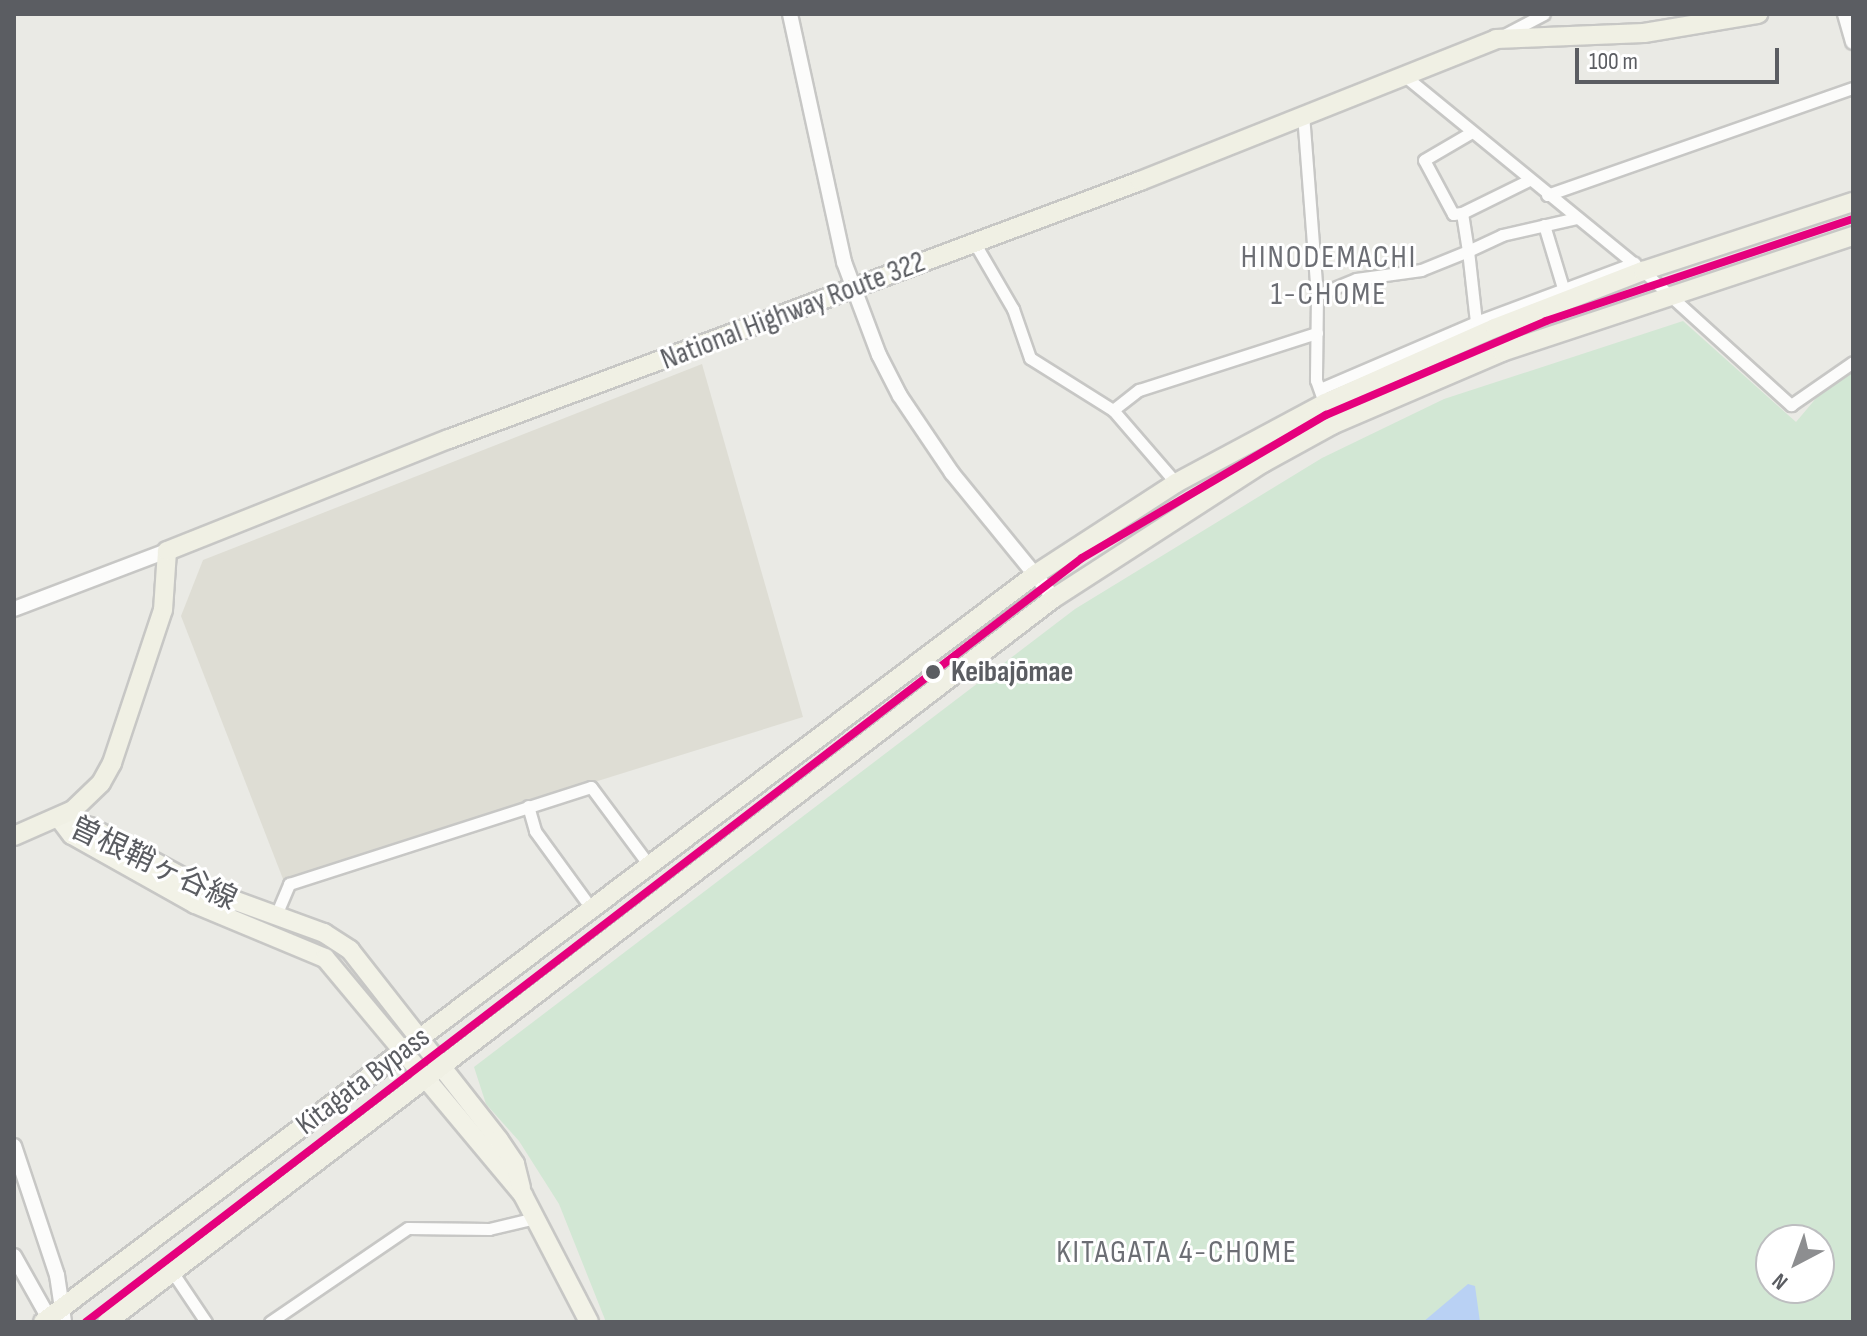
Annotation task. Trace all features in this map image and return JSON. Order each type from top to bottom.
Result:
[{"type":"highway","name":"National Highway Route 322","points":[[167,551],[1406,77],[1496,39],[1644,33],[1758,14]]},
{"type":"highway","name":"Kitagata Bypass","points":[[54,1318],[404,1048],[1036,574],[1176,483],[1322,396],[1639,267],[1853,202]]},
{"type":"highway","name":"Kitagata Bypass","points":[[107,1322],[171,1270],[1054,598],[1263,463],[1332,425],[1502,352],[1669,294],[1853,236]]},
{"type":"highway","points":[[14,836],[59,818],[88,798],[112,763],[163,610],[167,551]]},
{"type":"main road","name":"曽根鞘ヶ谷線","points":[[59,818],[90,827],[224,899],[324,933],[350,950],[420,1037],[433,1070]]},
{"type":"main road","name":"曽根鞘ヶ谷線","points":[[59,818],[72,835],[203,908],[314,950],[338,970],[404,1048],[433,1070],[515,1164],[523,1195],[589,1322]]},
{"type":"street","points":[[790,14],[844,262],[900,396],[952,473],[1054,598]]},
{"type":"street","points":[[1496,39],[1544,14]]},
{"type":"street","points":[[1845,14],[1853,42]]},
{"type":"street","points":[[1406,77],[1470,133],[1639,267],[1791,405],[1853,362]]},
{"type":"street","points":[[1547,195],[1853,88]]},
{"type":"street","points":[[1303,114],[1322,396],[1332,425]]},
{"type":"street","points":[[1470,133],[1424,160],[1453,214],[1462,213],[1529,180]]},
{"type":"street","points":[[1462,213],[1476,322]]},
{"type":"street","points":[[1317,295],[1356,279],[1421,270],[1544,225],[1576,218]]},
{"type":"street","points":[[1544,225],[1563,288]]},
{"type":"street","points":[[974,242],[1013,309],[1030,358],[1113,410],[1176,483]]},
{"type":"street","points":[[1322,396],[1476,322],[1563,288],[1639,267]]},
{"type":"street","points":[[1113,410],[1139,390],[1317,333]]},
{"type":"street","points":[[14,609],[167,551]]},
{"type":"street","points":[[276,915],[289,884],[591,787],[649,865]]},
{"type":"street","points":[[528,806],[535,831],[591,908]]},
{"type":"street","points":[[14,1146],[57,1275],[54,1318]]},
{"type":"street","points":[[270,1322],[408,1228],[489,1229],[535,1218]]},
{"type":"street","points":[[14,1256],[54,1318]]},
{"type":"street","points":[[171,1270],[206,1322]]},
{"type":"shaded area","points":[[702,364],[803,717],[283,879],[181,616],[203,560]]},
{"type":"green space","points":[[1683,321],[1796,422],[1828,384],[1853,370],[1853,1322],[606,1322],[559,1204],[519,1141],[486,1104],[474,1067],[1075,609],[1322,458],[1444,399]]},
{"type":"water","points":[[1468,1284],[1475,1286],[1480,1322],[1423,1322]]},
{"type":"transit line","points":[[86,1322],[1082,558],[1326,415],[1546,321],[1853,219]]},
{"type":"place","name":"Keibajōmae","points":[[933,672]]},
{"type":"district","name":"HINODEMACHI 1-CHOME","points":[[1329,278]]},
{"type":"district","name":"KITAGATA 4-CHOME","points":[[1177,1253]]}]
